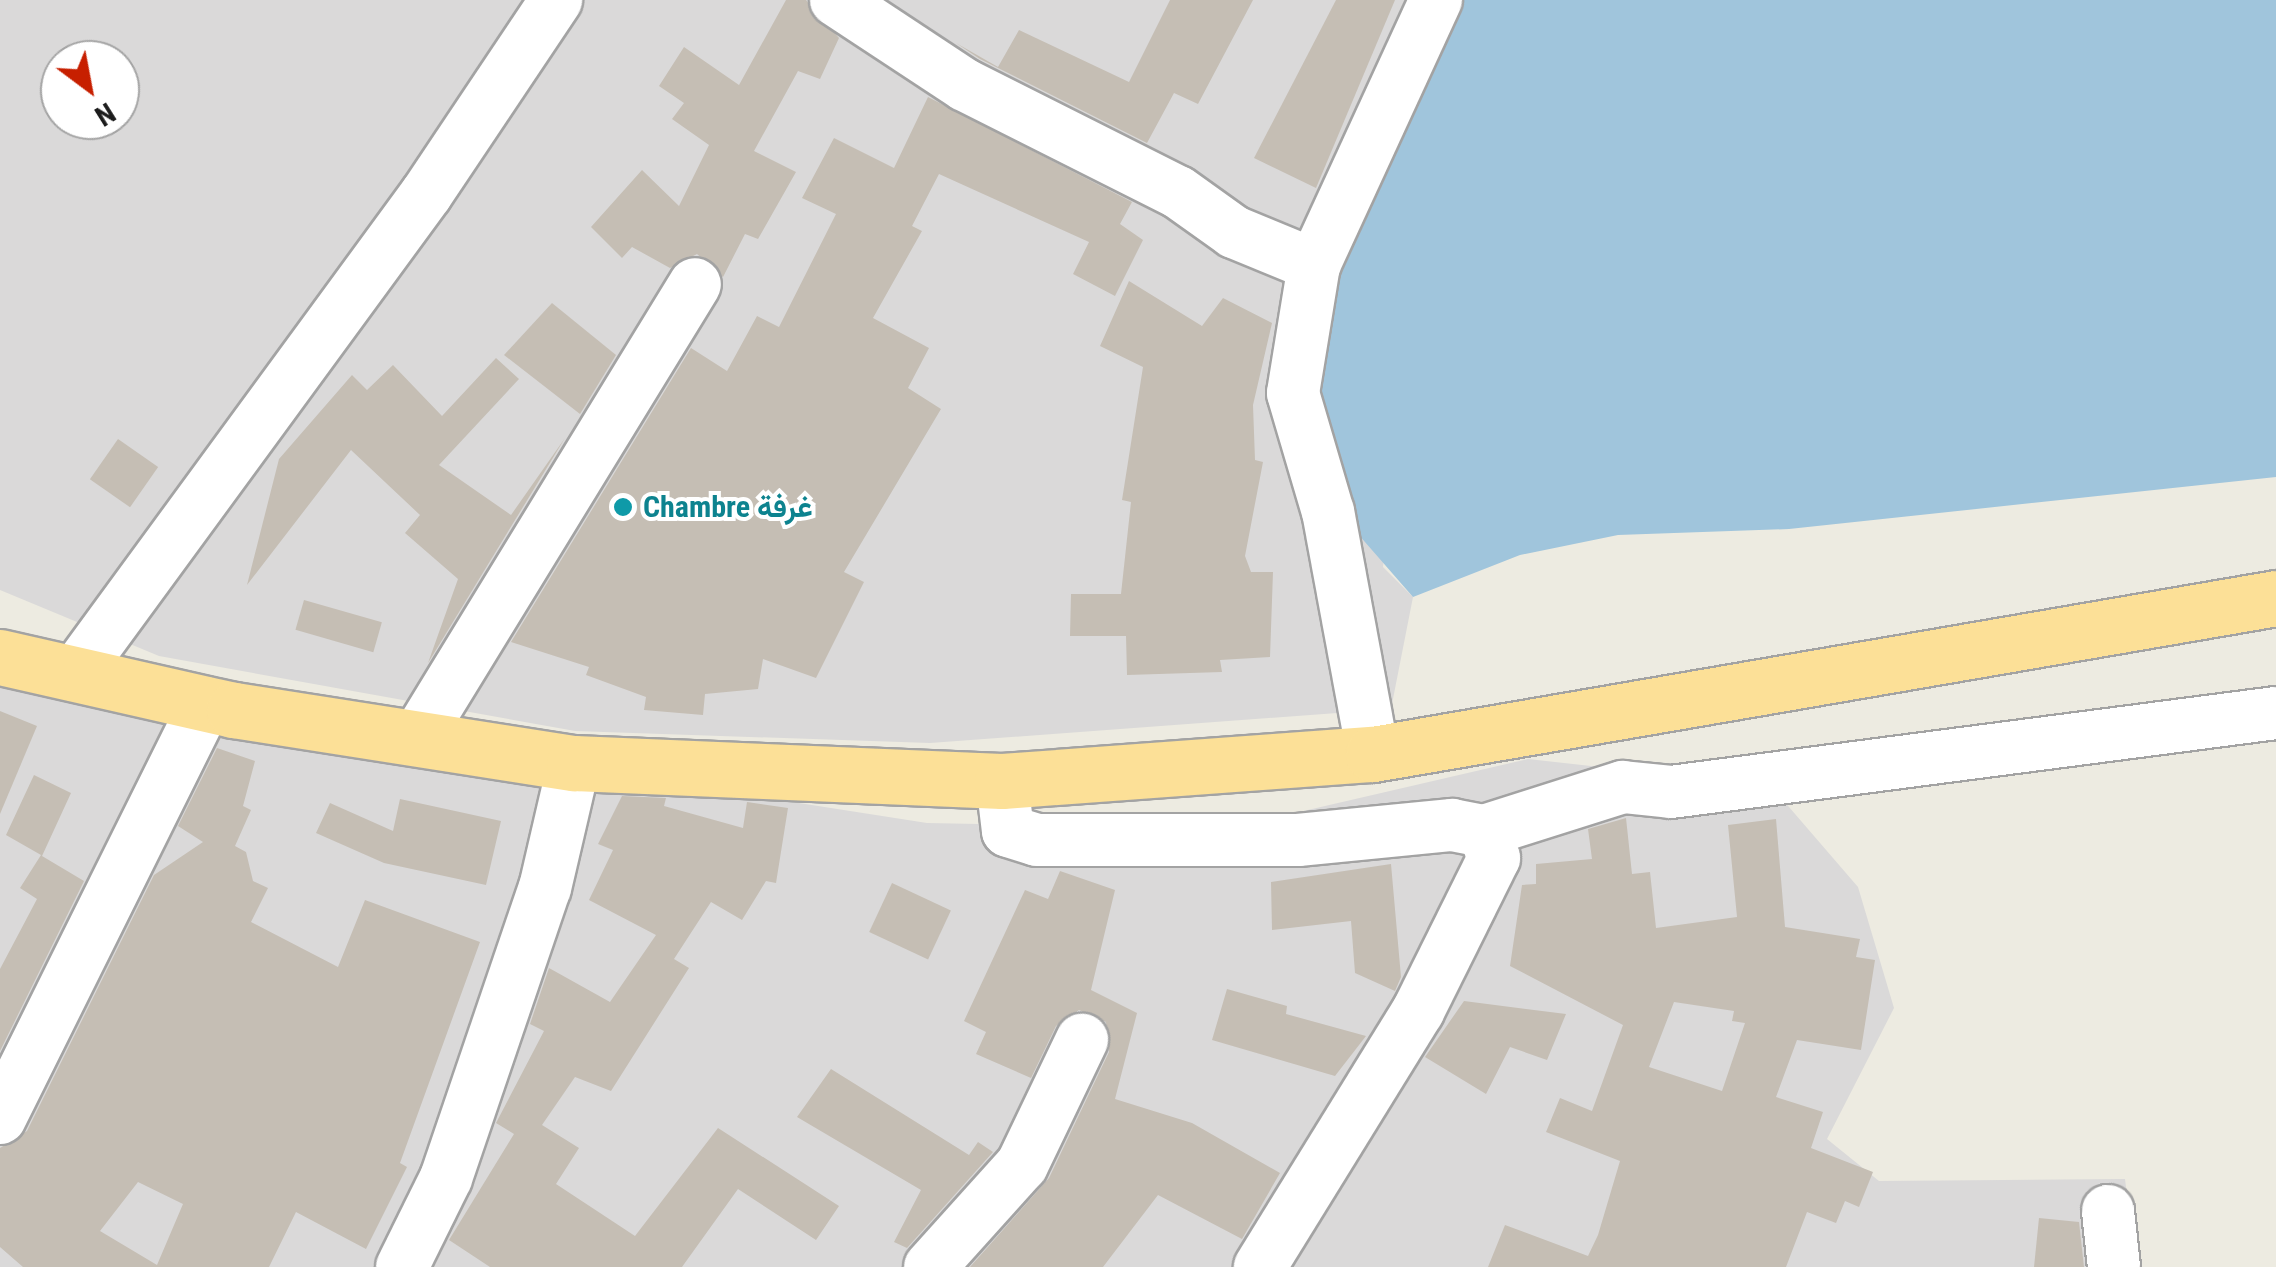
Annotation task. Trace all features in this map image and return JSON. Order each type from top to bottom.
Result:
[{"type":"main road","points":[[0,658],[206,703],[574,763],[1002,781],[1373,754],[2276,598]]},
{"type":"street","points":[[74,675],[427,193],[556,0]]},
{"type":"street","points":[[836,0],[965,85],[1178,192],[1234,232],[1314,265]]},
{"type":"street","points":[[1373,754],[1328,512],[1293,393],[1314,265],[1436,0]]},
{"type":"street","points":[[417,738],[695,284]]},
{"type":"street","points":[[0,1118],[206,703]]},
{"type":"street","points":[[1002,781],[1008,831],[1037,840],[1298,840],[1452,824],[1484,831],[1623,787],[1671,792],[2276,712]]},
{"type":"street","points":[[402,1267],[446,1178],[546,888],[574,763]]},
{"type":"street","points":[[1260,1267],[1418,1011],[1494,858],[1484,831]]},
{"type":"street","points":[[930,1267],[1022,1165],[1082,1040]]},
{"type":"street","points":[[2108,1211],[2114,1267]]},
{"type":"shaded area","points":[[0,0],[1452,0],[1383,567],[1413,597],[1391,709],[930,743],[575,731],[159,656],[0,590]]},
{"type":"shaded area","points":[[0,679],[927,823],[1226,829],[1528,759],[1771,786],[1858,887],[1894,1008],[1827,1139],[1879,1181],[2125,1179],[2136,1267],[0,1267]]},
{"type":"water","points":[[1452,0],[2276,0],[2276,477],[1789,529],[1618,535],[1520,555],[1413,597],[1351,526],[1320,409],[1311,316]]},
{"type":"building","points":[[786,0],[806,0],[839,38],[820,79],[798,71],[754,151],[796,172],[758,239],[745,234],[723,277],[697,254],[670,268],[632,247],[622,258],[591,227],[642,170],[679,206],[709,145],[672,119],[684,103],[659,86],[684,47],[739,85]]},
{"type":"building","points":[[1170,0],[1253,0],[1198,104],[1174,93],[1147,143],[980,59],[956,43],[998,67],[1019,30],[1129,82]]},
{"type":"building","points":[[1336,0],[1395,0],[1316,188],[1254,158]]},
{"type":"building","points":[[928,97],[1132,202],[1120,224],[1143,240],[1115,296],[1073,274],[1089,242],[939,174],[912,226],[922,231],[873,318],[929,348],[908,388],[941,409],[844,572],[864,582],[816,678],[763,659],[758,689],[705,694],[703,715],[644,710],[646,697],[586,675],[589,667],[511,642],[691,348],[727,371],[757,316],[779,327],[836,214],[802,198],[834,138],[894,168]]},
{"type":"building","points":[[1129,281],[1202,326],[1223,298],[1272,323],[1253,405],[1255,460],[1263,462],[1245,556],[1251,572],[1273,572],[1270,657],[1220,660],[1222,672],[1127,675],[1126,636],[1070,636],[1071,594],[1121,594],[1131,502],[1122,500],[1143,367],[1100,346]]},
{"type":"building","points":[[552,303],[616,355],[580,414],[504,355]]},
{"type":"building","points":[[496,358],[519,379],[439,465],[511,515],[565,438],[428,663],[458,579],[405,533],[420,515],[351,450],[247,585],[279,459],[352,375],[367,390],[393,365],[442,416]]},
{"type":"building","points":[[118,439],[158,467],[130,507],[90,479]]},
{"type":"building","points":[[304,600],[382,622],[373,652],[295,630]]},
{"type":"building","points":[[0,711],[37,726],[0,814]]},
{"type":"building","points":[[217,748],[255,761],[243,806],[251,810],[235,846],[246,852],[253,881],[268,888],[251,922],[338,967],[365,900],[480,942],[400,1163],[407,1167],[366,1249],[296,1212],[269,1267],[23,1267],[0,1247],[0,1148],[27,1131],[154,875],[203,842],[178,826]],"holes":[[[138,1182],[183,1204],[157,1265],[100,1231]]]},
{"type":"building","points":[[34,775],[71,793],[42,856],[84,881],[0,1051],[0,969],[37,899],[20,888],[41,855],[6,835]]},
{"type":"building","points":[[622,796],[666,798],[664,806],[743,828],[747,802],[788,808],[776,883],[766,881],[742,920],[711,902],[674,959],[689,968],[611,1091],[575,1077],[542,1125],[579,1148],[556,1184],[635,1236],[718,1128],[839,1206],[816,1240],[738,1189],[682,1267],[490,1267],[449,1240],[514,1134],[496,1123],[544,1031],[530,1024],[549,968],[610,1002],[656,935],[589,900],[613,850],[598,844]]},
{"type":"building","points":[[400,799],[501,821],[486,885],[384,863],[316,833],[330,803],[393,831]]},
{"type":"building","points":[[1626,818],[1632,874],[1650,872],[1656,928],[1737,917],[1728,825],[1776,819],[1785,927],[1860,939],[1856,957],[1875,960],[1861,1050],[1797,1040],[1776,1097],[1823,1112],[1811,1148],[1873,1172],[1859,1207],[1845,1201],[1836,1223],[1807,1212],[1786,1267],[1488,1267],[1505,1225],[1588,1256],[1620,1161],[1546,1132],[1560,1098],[1592,1111],[1623,1025],[1510,966],[1522,885],[1536,884],[1536,864],[1592,859],[1588,829]],"holes":[[[1674,1002],[1734,1011],[1732,1021],[1745,1023],[1722,1091],[1649,1067]]]},
{"type":"building","points":[[1391,864],[1401,977],[1395,991],[1355,973],[1351,921],[1272,930],[1271,882]]},
{"type":"building","points":[[1060,871],[1115,890],[1091,990],[1137,1013],[1115,1099],[1192,1123],[1280,1173],[1242,1239],[1158,1195],[1103,1267],[970,1267],[1049,1178],[1109,1052],[1106,1022],[1079,1010],[1056,1026],[1031,1078],[976,1054],[986,1032],[964,1021],[1025,890],[1048,899]]},
{"type":"building","points":[[892,883],[951,910],[928,959],[869,932]]},
{"type":"building","points":[[1227,989],[1287,1006],[1286,1014],[1366,1036],[1335,1076],[1212,1040]]},
{"type":"building","points":[[1464,1001],[1566,1014],[1547,1060],[1510,1047],[1486,1094],[1425,1057]]},
{"type":"building","points":[[831,1069],[969,1155],[978,1142],[993,1152],[907,1248],[894,1242],[921,1190],[797,1117]]},
{"type":"building","points":[[2039,1218],[2079,1222],[2084,1267],[2034,1267]]},
{"type":"place","name":"Chambre غرفة","points":[[623,507]]}]
